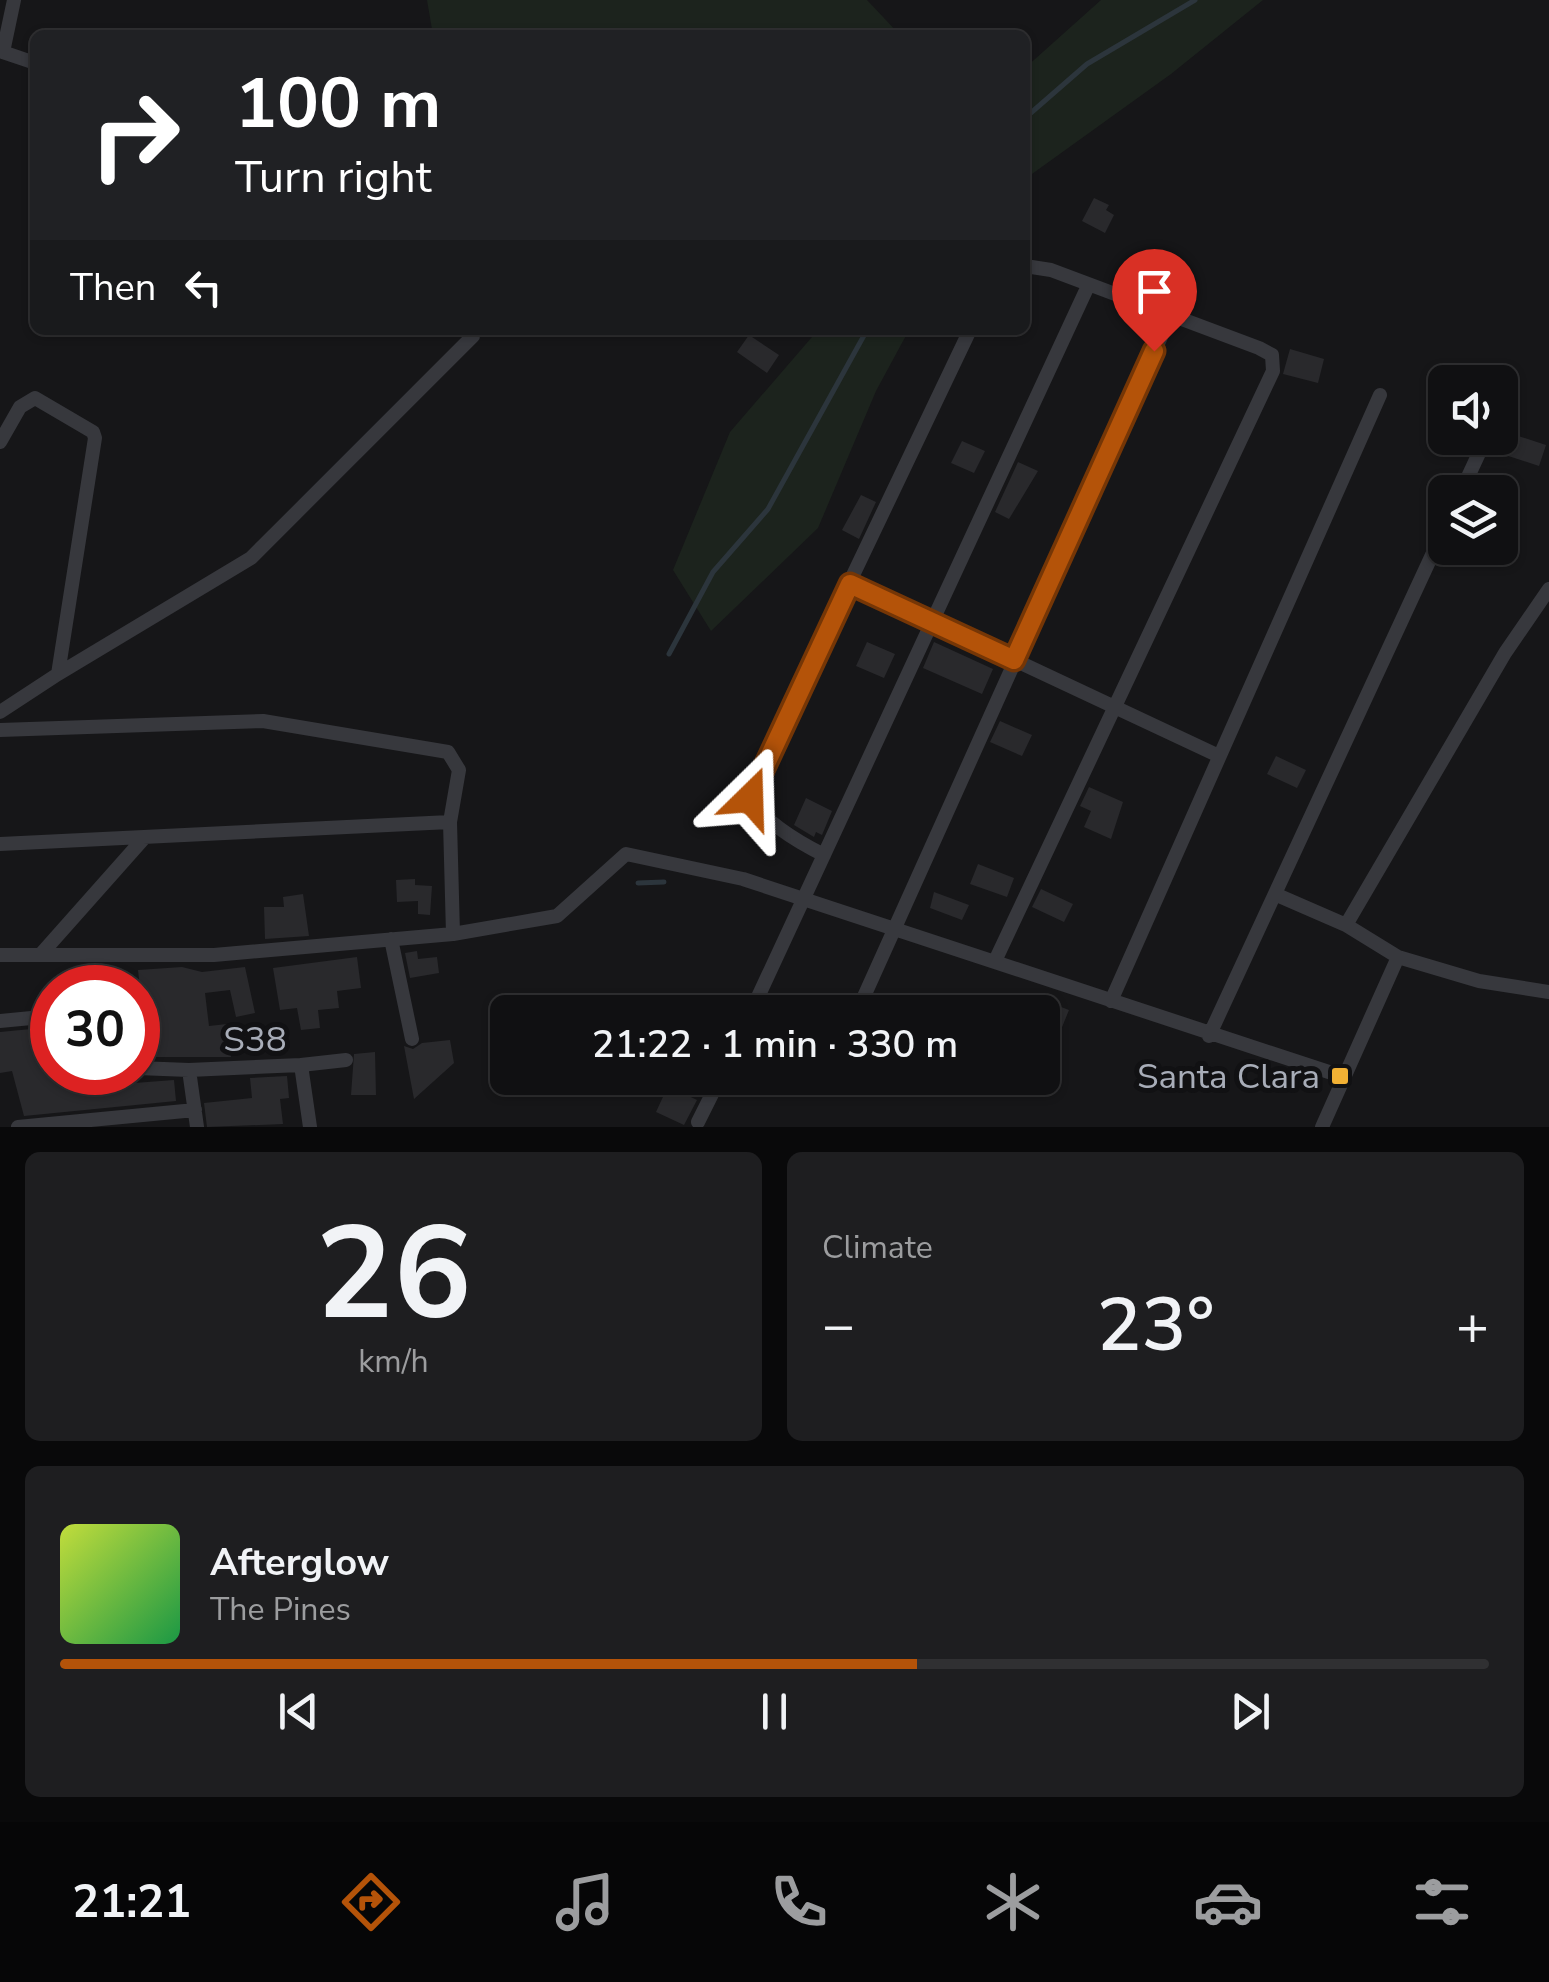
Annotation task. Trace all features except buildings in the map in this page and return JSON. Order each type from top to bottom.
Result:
[{"type":"street","points":[[14,0],[1,52],[30,61]]},
{"type":"street","points":[[996,961],[1274,371],[1272,355],[1258,348],[1051,270],[1030,267]]},
{"type":"street","points":[[759,995],[1088,286]]},
{"type":"street","points":[[865,995],[1170,317]]},
{"type":"street","points":[[824,855],[803,844],[753,803],[750,791],[968,335]]},
{"type":"street","points":[[0,712],[251,558],[472,336]]},
{"type":"street","points":[[1110,1001],[1380,395]]},
{"type":"street","points":[[0,442],[20,407],[36,398],[96,438],[58,674]]},
{"type":"street","points":[[1209,1036],[1428,565]]},
{"type":"street","points":[[850,584],[1220,756]]},
{"type":"street","points":[[1346,924],[1485,685],[1549,589]]},
{"type":"street","points":[[0,730],[263,721],[448,752],[459,770],[450,822],[453,934]]},
{"type":"street","points":[[0,844],[450,822]]},
{"type":"street","points":[[42,953],[145,837]]},
{"type":"street","points":[[0,955],[214,955],[453,934],[557,916],[626,854],[743,879],[896,933],[996,961],[1209,1036],[1344,1077]]},
{"type":"street","points":[[1277,894],[1346,924],[1398,957],[1479,981],[1549,992]]},
{"type":"street","points":[[391,939],[412,1039]]},
{"type":"street","points":[[1322,1127],[1398,957]]},
{"type":"street","points":[[0,1022],[30,1019]]},
{"type":"street","points":[[301,1065],[346,1060]]},
{"type":"street","name":"S38","points":[[197,1127],[190,1070],[301,1065],[310,1127]]},
{"type":"street","points":[[160,1069],[190,1070]]},
{"type":"street","points":[[698,1122],[712,1095]]},
{"type":"street","points":[[18,1127],[196,1110]]},
{"type":"shaded area","points":[[427,0],[867,0],[895,30],[432,30]]},
{"type":"shaded area","points":[[1101,0],[1263,0],[1171,74],[1030,175],[1030,64]]},
{"type":"shaded area","points":[[814,335],[906,335],[876,391],[818,528],[711,631],[673,570],[730,432]]},
{"type":"waterway","points":[[1030,114],[1087,64],[1195,0]]},
{"type":"waterway","points":[[669,654],[713,572],[768,509],[864,335]]},
{"type":"waterway","points":[[638,883],[664,882]]},
{"type":"place","name":"Santa Clara","points":[[1340,1076]]},
{"type":"route","points":[[750,798],[850,584],[1014,660],[1154,351]]}]
